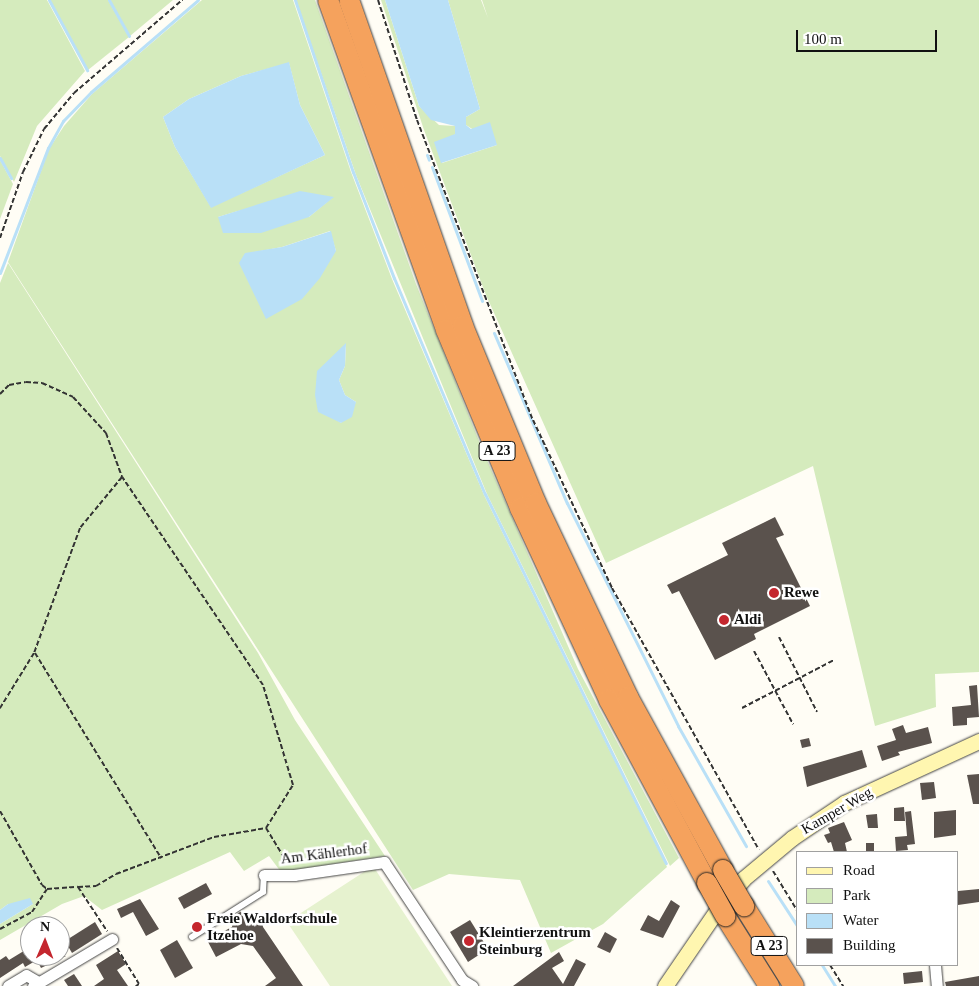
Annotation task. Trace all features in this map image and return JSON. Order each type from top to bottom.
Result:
[{"type":"highway","name":"A 23","points":[[328,0],[446,330],[520,508],[609,700],[725,916],[769,986]]},
{"type":"highway","name":"A 23","points":[[349,0],[456,309],[536,503],[628,697],[723,870],[794,986]]},
{"type":"main road","name":"Kamper Weg","points":[[665,986],[719,907],[766,858],[844,803],[979,741]]},
{"type":"street","name":"Am Kählerhof","points":[[264,875],[294,875],[384,862],[466,984]]},
{"type":"street","points":[[8,986],[26,975],[36,984],[112,939]]},
{"type":"street","points":[[935,966],[937,986]]},
{"type":"lane","points":[[192,937],[263,892],[264,875]]},
{"type":"path","points":[[0,238],[23,172],[44,129],[74,93],[182,0]]},
{"type":"path","points":[[378,0],[417,120],[533,420],[612,588],[752,840],[766,858],[796,909]]},
{"type":"path","points":[[0,394],[9,385],[26,382],[42,383],[72,397],[106,433],[122,477],[263,685],[293,785],[266,828],[214,837],[96,886],[48,889]]},
{"type":"path","points":[[0,708],[34,653],[80,528],[122,477]]},
{"type":"path","points":[[779,638],[817,712]]},
{"type":"path","points":[[754,651],[793,724]]},
{"type":"path","points":[[34,653],[161,858]]},
{"type":"path","points":[[742,708],[834,660]]},
{"type":"path","points":[[0,811],[24,857],[48,889]]},
{"type":"path","points":[[266,828],[294,875]]},
{"type":"path","points":[[78,887],[139,984],[136,986]]},
{"type":"path","points":[[0,929],[32,912],[48,889]]},
{"type":"path","points":[[831,966],[843,986]]},
{"type":"green space","points":[[0,0],[47,0],[85,71],[37,126],[14,182],[0,156]]},
{"type":"green space","points":[[50,0],[108,0],[129,37],[88,70]]},
{"type":"green space","points":[[110,0],[173,0],[130,36]]},
{"type":"green space","points":[[202,0],[293,0],[351,172],[392,279],[484,495],[667,867],[603,924],[551,953],[520,880],[449,874],[413,890],[8,262],[49,149],[64,126],[92,94]],"holes":[[[289,63],[300,105],[325,155],[211,207],[175,147],[163,117],[189,99],[241,76]],[[333,197],[309,217],[218,217],[238,211]],[[330,231],[336,251],[245,254],[282,247]],[[346,344],[345,366],[339,380],[345,395],[356,402],[341,423],[328,414]]]},
{"type":"green space","points":[[296,0],[315,0],[416,284],[483,451],[578,669],[679,858],[670,866],[487,494],[356,175]]},
{"type":"green space","points":[[381,0],[385,0],[419,106],[439,125],[455,126],[455,134],[442,163],[497,145],[466,125],[466,117],[480,109],[448,0],[481,0],[488,18],[482,0],[979,0],[979,672],[935,674],[936,707],[875,726],[813,466],[606,563],[486,295],[424,130]]},
{"type":"green space","points":[[0,160],[13,184],[0,219]]},
{"type":"green space","points":[[8,263],[258,653],[295,720],[385,856],[281,872],[269,856],[244,871],[230,852],[102,910],[84,896],[62,904],[41,916],[20,916],[20,928],[0,940],[0,924],[33,904],[8,904],[0,910],[0,283]]},
{"type":"green space","points":[[373,866],[452,986],[330,986],[287,922]]},
{"type":"water","points":[[385,0],[448,0],[480,109],[466,117],[466,125],[471,129],[490,122],[497,145],[441,163],[434,142],[455,134],[455,126],[431,120],[419,106]]},
{"type":"water","points":[[289,62],[300,105],[325,155],[211,208],[175,147],[163,117],[189,99],[241,76]]},
{"type":"water","points":[[300,191],[334,197],[309,217],[261,233],[223,233],[218,217]]},
{"type":"water","points":[[331,231],[336,251],[320,278],[302,299],[266,319],[239,263],[245,253],[282,247]]},
{"type":"water","points":[[346,343],[345,366],[339,380],[345,395],[356,402],[352,417],[341,423],[318,412],[315,395],[317,371]]},
{"type":"water","points":[[30,898],[33,904],[0,924],[0,910],[8,904]]},
{"type":"building","points":[[775,517],[784,535],[776,538],[810,606],[754,634],[756,639],[715,660],[679,591],[672,594],[667,585],[728,555],[722,543]]},
{"type":"building","points":[[977,685],[979,717],[967,718],[967,725],[953,726],[952,707],[971,705],[969,686]]},
{"type":"building","points":[[903,725],[906,733],[928,727],[932,743],[898,752],[900,755],[882,761],[877,746],[896,740],[892,729]]},
{"type":"building","points":[[809,738],[811,746],[802,748],[800,740]]},
{"type":"building","points":[[862,750],[867,767],[807,787],[803,767]]},
{"type":"building","points":[[979,774],[979,804],[973,804],[967,775]]},
{"type":"building","points":[[934,782],[936,798],[922,800],[920,783]]},
{"type":"building","points":[[904,807],[905,821],[894,821],[894,808]]},
{"type":"building","points":[[956,810],[956,835],[934,838],[934,812]]},
{"type":"building","points":[[911,811],[915,844],[907,845],[908,850],[896,851],[895,837],[907,836],[905,812]]},
{"type":"building","points":[[877,814],[878,828],[868,828],[866,815]]},
{"type":"building","points":[[844,822],[852,840],[845,843],[847,851],[834,851],[831,842],[828,843],[824,835],[830,833],[828,828]]},
{"type":"building","points":[[866,843],[874,843],[874,851],[866,851]]},
{"type":"building","points":[[206,883],[212,894],[184,909],[178,898]]},
{"type":"building","points":[[979,889],[979,902],[959,905],[959,891]]},
{"type":"building","points":[[140,899],[159,929],[146,936],[133,912],[121,918],[117,909]]},
{"type":"building","points":[[671,900],[680,906],[663,938],[640,930],[648,915],[659,921]]},
{"type":"building","points":[[240,912],[261,916],[263,927],[303,986],[265,986],[276,978],[253,946],[241,944],[216,957],[207,940],[232,927],[234,916]]},
{"type":"building","name":"Kleintierzentrum Steinburg","points":[[470,920],[488,949],[468,962],[450,932]]},
{"type":"building","points":[[95,922],[102,934],[72,953],[70,950],[70,938]]},
{"type":"building","points":[[605,932],[617,939],[610,953],[597,947]]},
{"type":"building","points":[[177,940],[193,968],[175,978],[160,950]]},
{"type":"building","points":[[118,951],[126,964],[117,970],[128,986],[94,986],[104,979],[96,965]]},
{"type":"building","points":[[559,952],[564,961],[552,968],[563,984],[576,959],[586,964],[574,986],[513,986]]},
{"type":"building","points":[[20,953],[20,965],[0,978],[0,960],[6,956],[9,960]]},
{"type":"building","points":[[922,971],[923,982],[904,984],[903,973]]},
{"type":"building","points":[[74,974],[82,986],[68,986],[64,980]]},
{"type":"building","points":[[979,976],[979,986],[946,986],[945,982]]},
{"type":"waterway","points":[[49,0],[87,70]]},
{"type":"waterway","points":[[109,0],[129,36]]},
{"type":"waterway","points":[[0,273],[48,148],[63,121],[91,92],[198,0]]},
{"type":"waterway","points":[[295,0],[353,172],[394,278],[485,494],[666,863]]},
{"type":"waterway","points":[[427,155],[429,160]]},
{"type":"waterway","points":[[0,158],[11,178]]},
{"type":"waterway","points":[[432,167],[482,301]]},
{"type":"waterway","points":[[494,333],[567,503],[678,726],[746,846]]},
{"type":"waterway","points":[[768,881],[796,924]]},
{"type":"waterway","points":[[823,966],[835,986]]},
{"type":"place","name":"Rewe","points":[[774,593]]},
{"type":"place","name":"Aldi","points":[[724,620]]},
{"type":"place","name":"Freie Waldorfschule Itzehoe","points":[[197,927]]},
{"type":"place","name":"Kleintierzentrum Steinburg","points":[[469,941]]}]
